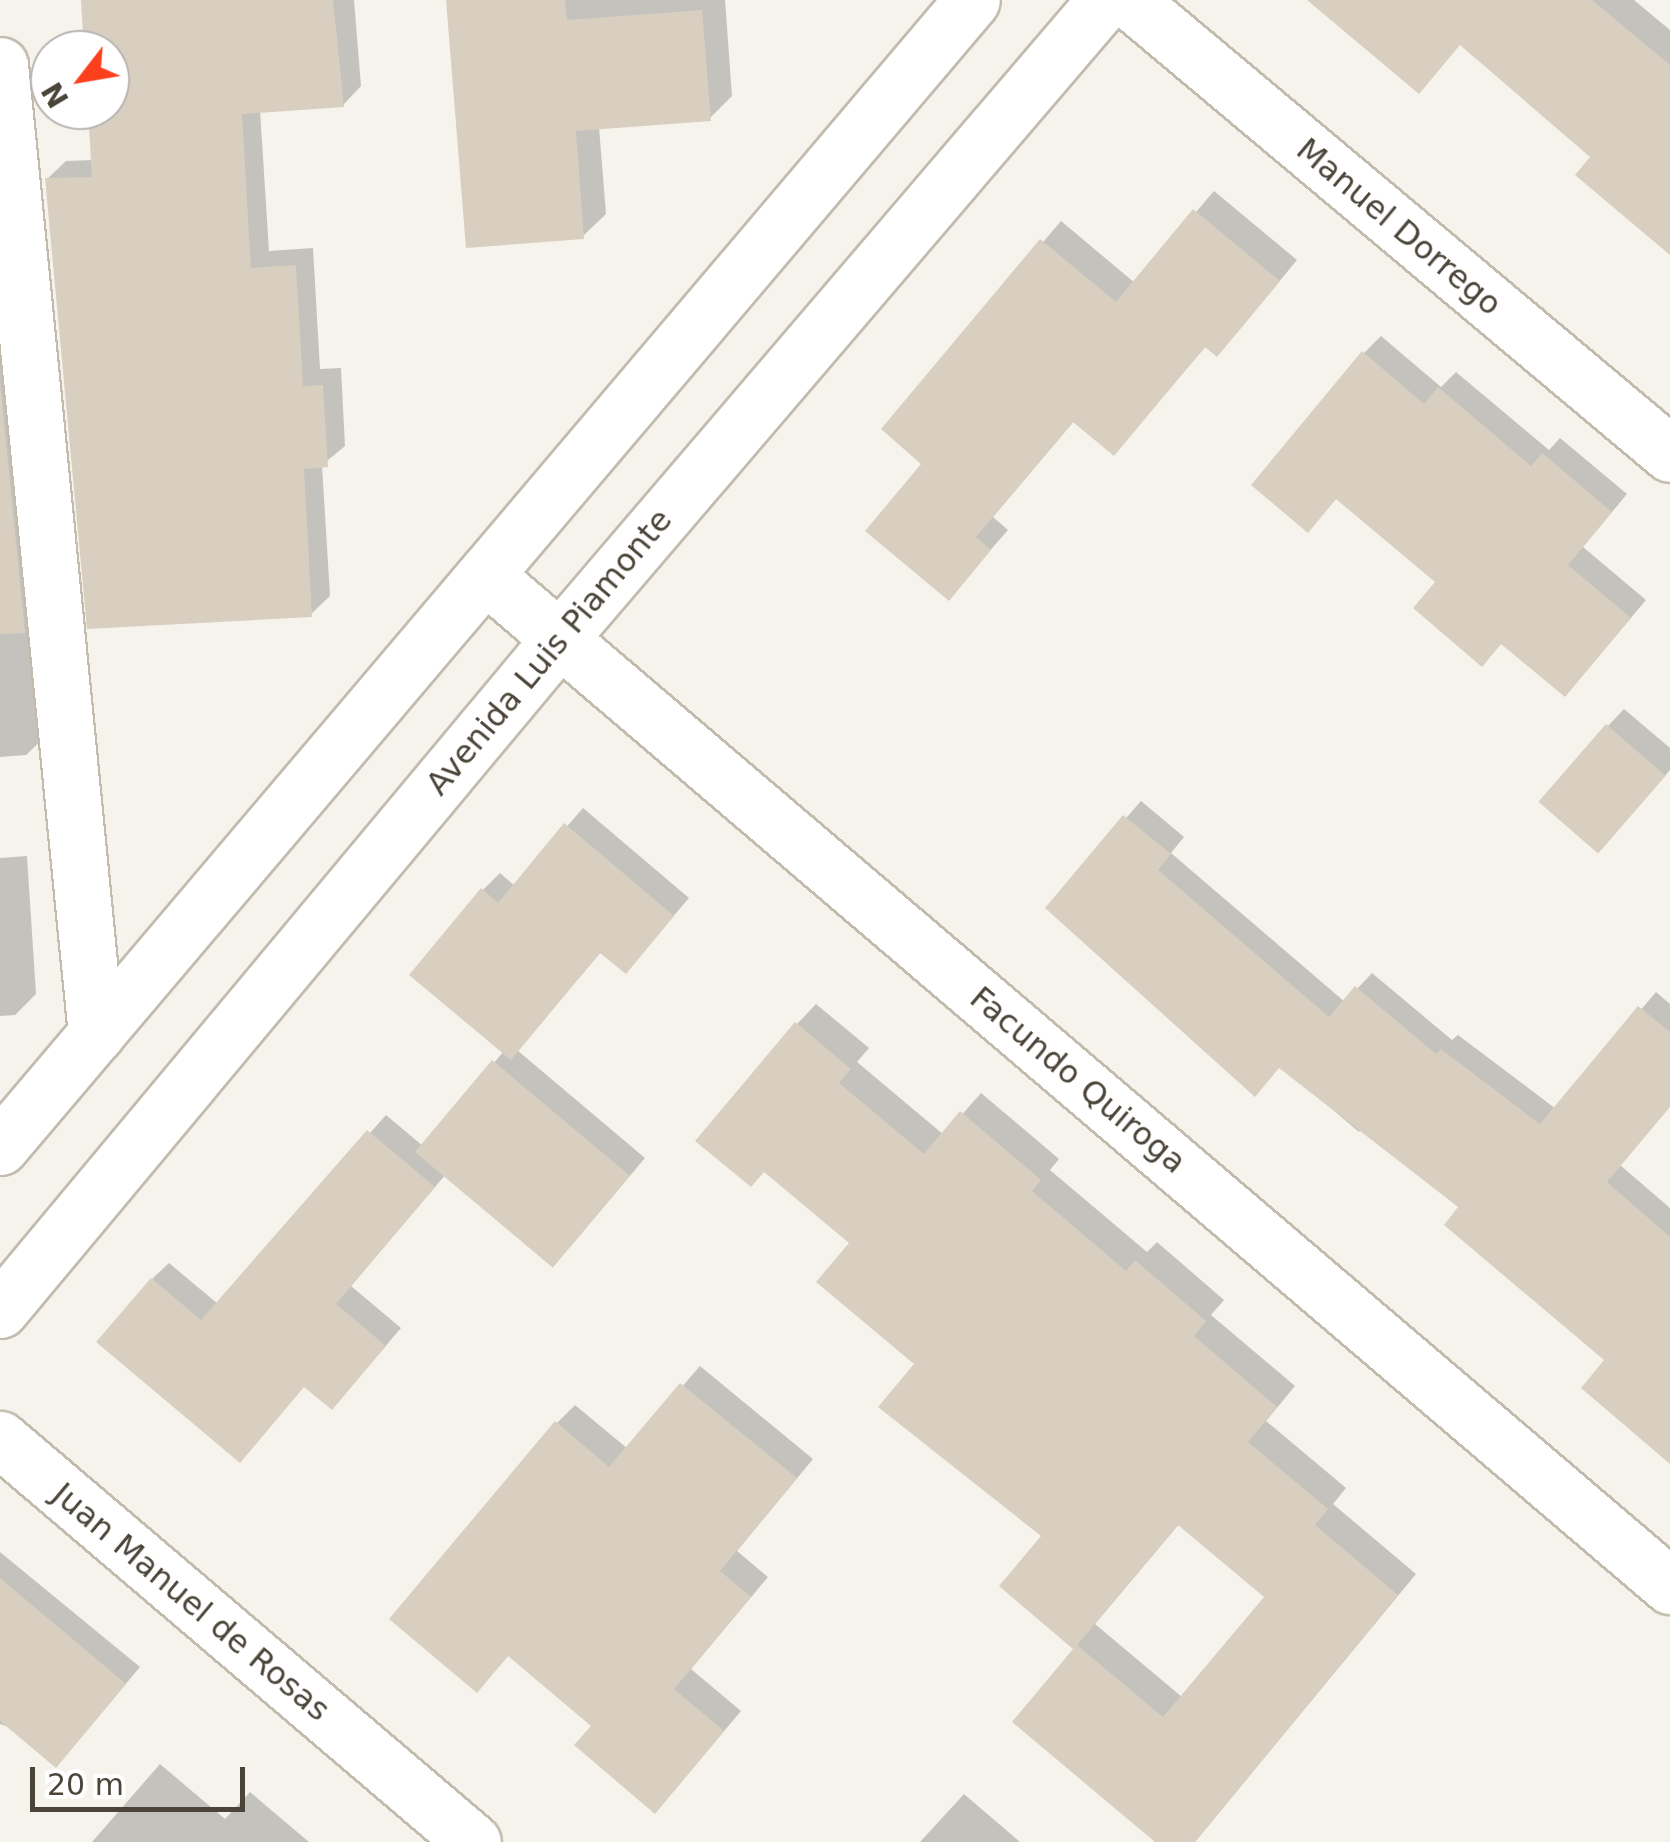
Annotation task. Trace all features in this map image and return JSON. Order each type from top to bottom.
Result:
[{"type":"street","points":[[0,1147],[972,0]]},
{"type":"street","name":"Avenida Luis Piamonte","points":[[0,1310],[560,638],[1104,0]]},
{"type":"street","name":"Manuel Dorrego","points":[[1129,0],[1670,454]]},
{"type":"street","points":[[0,65],[96,1034]]},
{"type":"street","name":"Facundo Quiroga","points":[[485,575],[1670,1586]]},
{"type":"street","name":"Juan Manuel de Rosas","points":[[0,1439],[473,1842]]},
{"type":"building","points":[[81,0],[333,0],[344,107],[242,114],[251,268],[296,265],[303,386],[323,385],[328,467],[304,469],[312,617],[87,629],[45,178],[92,177],[89,130],[130,130],[130,30],[83,30]]},
{"type":"building","points":[[446,0],[565,0],[567,20],[702,10],[711,121],[576,131],[584,239],[466,248]]},
{"type":"building","points":[[1307,0],[1592,0],[1670,65],[1670,255],[1575,175],[1590,157],[1460,45],[1419,94]]},
{"type":"building","points":[[1193,209],[1280,281],[1217,357],[1205,347],[1114,456],[1073,422],[976,537],[991,550],[949,601],[865,531],[921,464],[881,429],[1040,239],[1116,302]]},
{"type":"building","points":[[1362,351],[1424,404],[1438,387],[1531,466],[1542,453],[1612,512],[1568,565],[1631,618],[1565,697],[1501,644],[1482,667],[1413,608],[1435,582],[1336,499],[1308,533],[1251,485]]},
{"type":"building","points":[[0,382],[25,633],[0,634]]},
{"type":"building","points":[[1606,724],[1666,776],[1598,854],[1538,802]]},
{"type":"building","points":[[1123,815],[1171,854],[1158,870],[1329,1017],[1355,986],[1436,1054],[1441,1049],[1540,1124],[1638,1006],[1670,1032],[1670,1107],[1607,1182],[1670,1237],[1670,1464],[1581,1388],[1604,1360],[1444,1225],[1458,1207],[1279,1068],[1255,1097],[1045,908]]},
{"type":"building","points":[[564,823],[674,916],[626,974],[600,953],[511,1060],[409,975],[481,888],[498,903]]},
{"type":"building","points":[[795,1022],[851,1069],[839,1083],[924,1154],[960,1111],[1041,1180],[1032,1191],[1126,1271],[1135,1260],[1206,1321],[1194,1336],[1277,1407],[1248,1442],[1328,1509],[1315,1525],[1398,1595],[1195,1842],[1155,1842],[1012,1722],[1073,1649],[999,1586],[1041,1536],[878,1407],[914,1364],[816,1282],[849,1243],[764,1172],[751,1187],[695,1141]],"holes":[[[1178,1525],[1264,1597],[1163,1717],[1077,1645]]]},
{"type":"building","points":[[492,1060],[630,1176],[553,1268],[415,1152]]},
{"type":"building","points":[[367,1130],[435,1187],[336,1304],[386,1346],[332,1410],[304,1387],[240,1463],[96,1342],[151,1278],[201,1320]]},
{"type":"building","points":[[680,1383],[797,1478],[720,1571],[751,1597],[674,1689],[724,1731],[655,1814],[574,1745],[591,1726],[508,1656],[477,1693],[389,1619],[555,1421],[609,1467]]},
{"type":"building","points":[[0,1578],[126,1684],[56,1768],[0,1721]]}]
